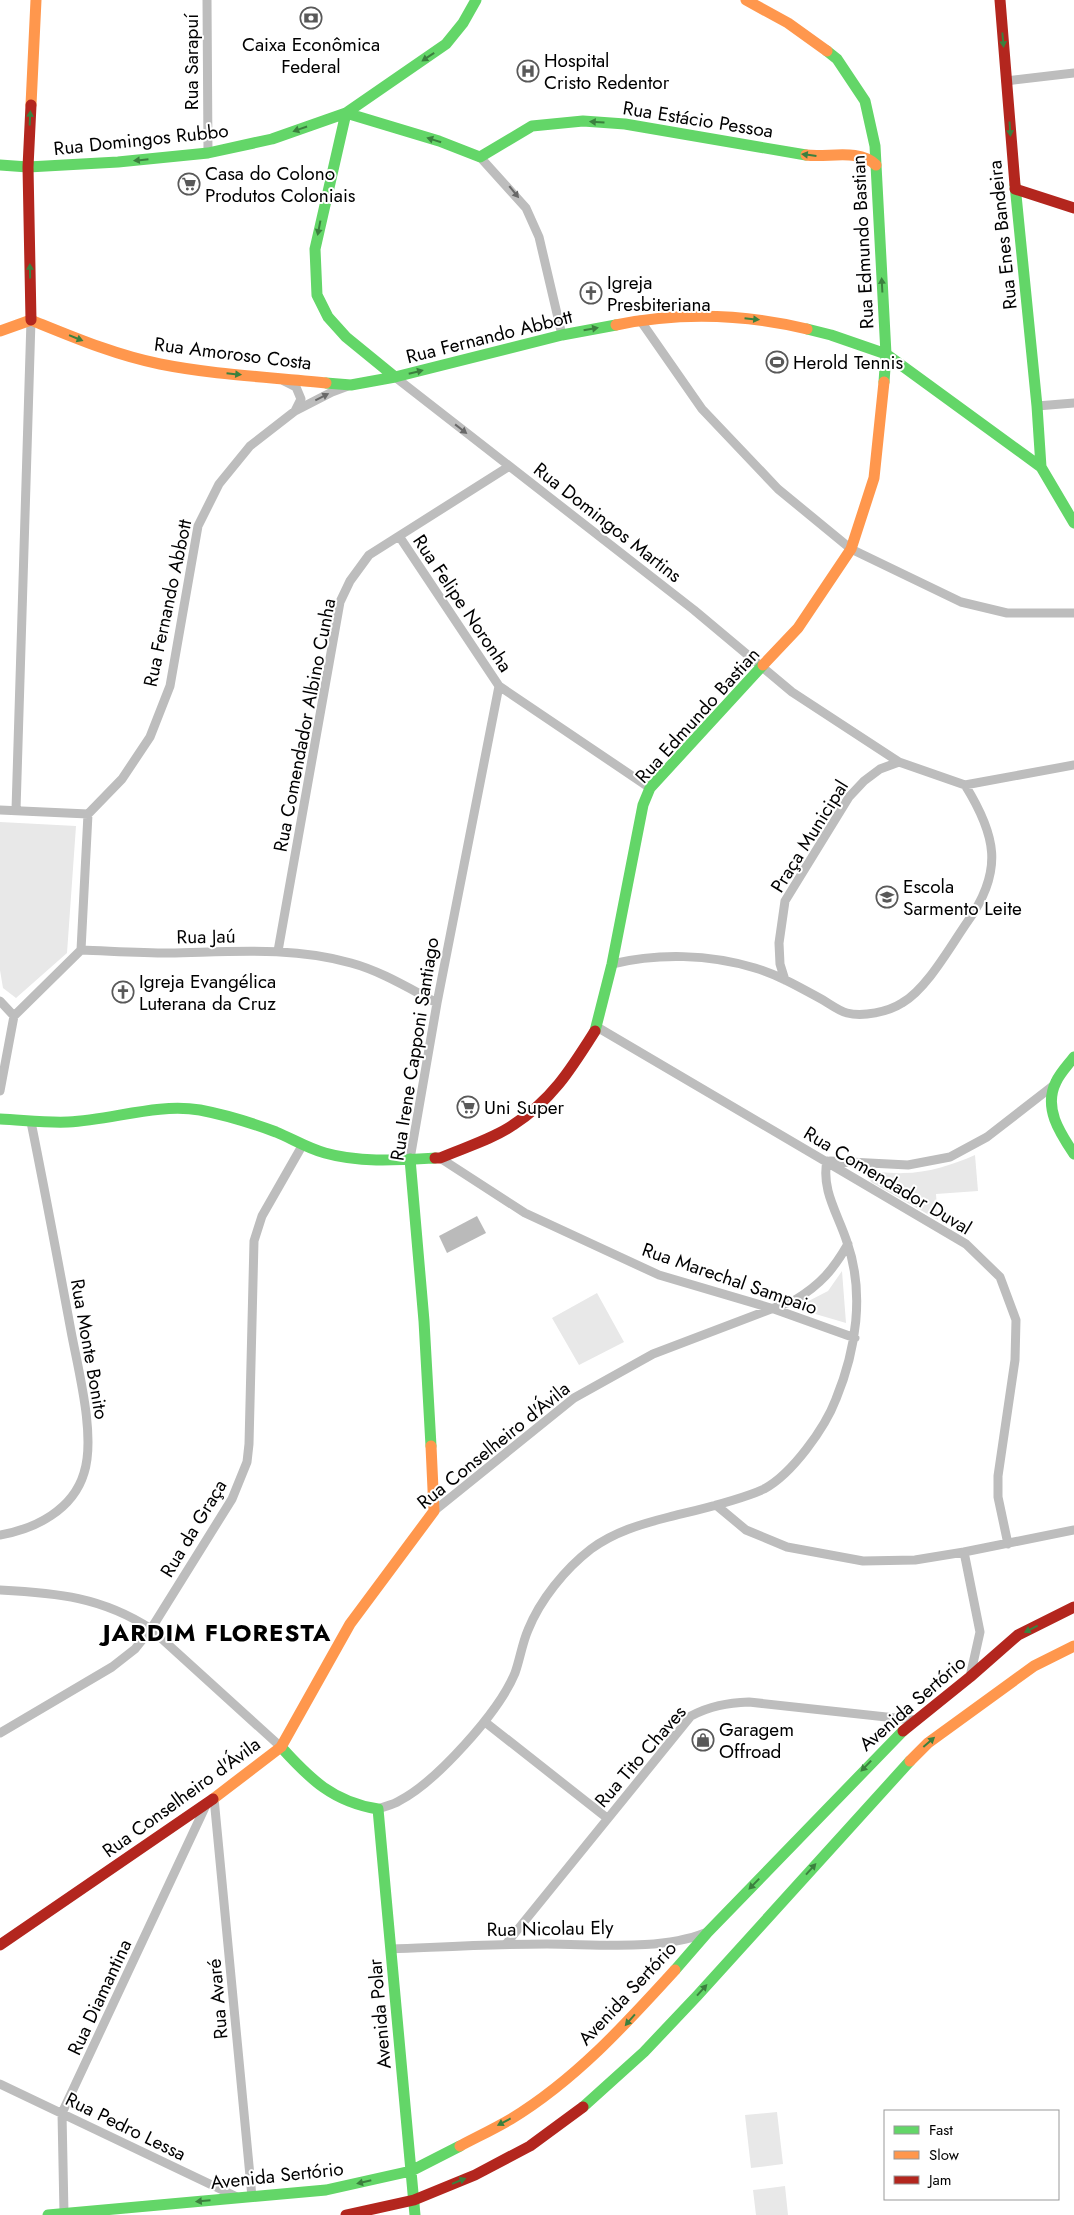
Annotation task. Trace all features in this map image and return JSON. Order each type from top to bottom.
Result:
[{"type":"street","points":[[16,810],[31,320],[28,167],[36,0]]},
{"type":"street","name":"Rua Sarapuí","points":[[207,0],[208,153]]},
{"type":"street","name":"Rua Domingos Rubbo","points":[[0,165],[28,167],[118,162],[208,153],[272,139],[346,113],[446,44],[463,23],[476,0]]},
{"type":"street","name":"Rua Edmundo Bastian","points":[[0,1119],[31,1122],[68,1122],[124,1116],[158,1108],[199,1110],[237,1119],[278,1133],[302,1146],[327,1154],[362,1159],[440,1158],[512,1126],[540,1105],[568,1075],[597,1027],[612,964],[643,805],[650,788],[798,628],[851,549],[874,478],[881,424],[886,354],[875,146],[865,101],[837,59],[788,23],[746,0]]},
{"type":"street","name":"Rua Enes Bandeira","points":[[1000,0],[1015,189],[1037,406],[1040,467]]},
{"type":"street","points":[[1006,81],[1074,73]]},
{"type":"street","points":[[346,113],[439,141],[480,156],[526,208],[539,237],[562,335]]},
{"type":"street","name":"Rua Domingos Martins","points":[[346,113],[315,249],[317,294],[328,317],[346,336],[508,467],[694,610],[792,692],[899,762],[965,785],[1074,765]]},
{"type":"street","name":"Rua Estácio Pessoa","points":[[480,156],[532,126],[558,122],[583,122],[625,124],[814,156],[858,156],[871,160],[876,165]]},
{"type":"street","points":[[858,156],[875,146]]},
{"type":"street","points":[[1015,189],[1074,208]]},
{"type":"street","name":"Rua Fernando Abbott","points":[[88,814],[122,780],[150,737],[170,686],[198,526],[219,484],[250,446],[295,411],[332,392],[351,385],[395,377],[562,335],[640,320],[682,316],[725,316],[774,321],[830,335],[886,354],[1040,467],[1074,523]]},
{"type":"street","points":[[0,331],[31,320]]},
{"type":"street","name":"Rua Amoroso Costa","points":[[31,320],[103,349],[160,364],[351,385]]},
{"type":"street","points":[[640,320],[702,409],[778,489],[851,549],[961,602],[1008,613],[1074,613]]},
{"type":"street","points":[[865,347],[880,341],[885,334]]},
{"type":"street","points":[[278,378],[296,387],[301,399],[295,411]]},
{"type":"street","points":[[1037,406],[1074,403]]},
{"type":"street","name":"Rua Comendador Albino Cunha","points":[[278,951],[340,602],[350,581],[369,555],[508,467]]},
{"type":"street","name":"Rua Felipe Noronha","points":[[398,536],[499,686],[650,788]]},
{"type":"street","name":"Rua Irene Capponi Santiago","points":[[434,1511],[424,1321],[410,1159],[437,1003],[499,686]]},
{"type":"street","name":"Praça Municipal","points":[[785,980],[780,964],[779,943],[785,901],[849,798],[864,781],[880,769],[899,762]]},
{"type":"street","points":[[612,964],[632,959],[662,956],[724,961],[754,968],[785,980],[846,1013],[874,1013],[901,1004],[919,991],[980,904],[989,882],[992,857],[988,829],[978,806],[965,785]]},
{"type":"street","points":[[0,810],[88,814],[81,950],[14,1016],[0,1091]]},
{"type":"street","name":"Rua Jaú","points":[[81,950],[165,953],[278,951],[351,963],[392,980],[437,1003]]},
{"type":"street","points":[[0,1001],[14,1016]]},
{"type":"street","name":"Rua Comendador Duval","points":[[597,1027],[966,1244],[1000,1277],[1016,1320],[1015,1360],[998,1476],[998,1497],[1008,1544]]},
{"type":"street","points":[[0,1590],[45,1592],[73,1596],[107,1605],[131,1616],[151,1629],[281,1747],[310,1779],[347,1803],[378,1809],[399,1802],[417,1789],[485,1722],[499,1702],[514,1673],[528,1630],[542,1602],[590,1550],[614,1535],[636,1526],[716,1505],[764,1488],[801,1456],[820,1430],[836,1400],[855,1338],[857,1308],[855,1278],[848,1244],[825,1186],[824,1175],[827,1161],[908,1164],[950,1157],[987,1137],[1054,1085],[1074,1057]]},
{"type":"street","points":[[1054,1085],[1053,1117],[1057,1129],[1074,1154]]},
{"type":"street","name":"Rua Monte Bonito","points":[[0,1535],[18,1532],[55,1514],[76,1490],[84,1474],[88,1453],[82,1386],[31,1122]]},
{"type":"street","name":"Rua da Graça","points":[[0,1733],[112,1667],[135,1649],[151,1629],[232,1499],[247,1462],[249,1444],[254,1241],[262,1216],[302,1146]]},
{"type":"street","name":"Rua Marechal Sampaio","points":[[440,1158],[525,1213],[650,1270],[774,1309],[855,1338]]},
{"type":"street","name":"Rua Conselheiro d'Ávila","points":[[0,1945],[211,1801],[281,1747],[350,1624],[434,1511],[574,1398],[653,1354],[795,1300],[818,1284],[837,1262],[848,1244]]},
{"type":"street","points":[[716,1505],[746,1530],[787,1547],[863,1561],[915,1560],[1008,1544],[1074,1530]]},
{"type":"street","points":[[964,1552],[980,1632],[970,1677]]},
{"type":"street","name":"Avenida Sertório","points":[[48,2215],[326,2190],[411,2171],[511,2119],[562,2083],[617,2034],[708,1932],[869,1764],[914,1720],[970,1677],[1018,1635],[1074,1607]]},
{"type":"street","points":[[346,2215],[414,2200],[476,2175],[530,2146],[586,2106],[644,2052],[686,2008],[888,1784],[928,1743],[1034,1666],[1074,1646]]},
{"type":"street","name":"Rua Tito Chaves","points":[[506,1944],[691,1716],[708,1707],[729,1702],[749,1702],[914,1720]]},
{"type":"street","points":[[485,1722],[607,1818]]},
{"type":"street","name":"Rua Diamantina","points":[[64,2214],[62,2113],[211,1801]]},
{"type":"street","name":"Rua Avaré","points":[[211,1801],[252,2197]]},
{"type":"street","name":"Avenida Polar","points":[[378,1809],[415,2215]]},
{"type":"street","name":"Rua Nicolau Ely","points":[[391,1950],[506,1944],[661,1944],[687,1940],[708,1932]]},
{"type":"street","name":"Rua Pedro Lessa","points":[[0,2084],[238,2198]]},
{"type":"shaded area","points":[[0,822],[76,826],[67,953],[16,998],[3,988],[0,970]]},
{"type":"shaded area","points":[[975,1155],[978,1191],[936,1194],[938,1220],[871,1182],[869,1177],[872,1173],[876,1172],[912,1173],[931,1170]]},
{"type":"shaded area","points":[[477,1216],[486,1233],[447,1253],[439,1236]]},
{"type":"shaded area","points":[[842,1271],[846,1323],[795,1308],[828,1291]]},
{"type":"shaded area","points":[[597,1293],[624,1342],[579,1365],[552,1318]]},
{"type":"shaded area","points":[[777,2112],[783,2164],[751,2168],[745,2115]]},
{"type":"shaded area","points":[[785,2186],[788,2215],[756,2215],[753,2190]]},
{"type":"traffic: fast","points":[[0,165],[28,167],[118,162],[208,153],[272,139],[346,113],[446,44],[463,23],[476,0]]},
{"type":"traffic: fast","points":[[827,51],[837,59],[865,101],[875,146],[886,354],[884,382]]},
{"type":"traffic: fast","points":[[346,113],[439,141],[480,157],[532,126],[583,121],[625,124],[806,155]]},
{"type":"traffic: fast","points":[[346,113],[315,249],[317,295],[328,317],[346,337],[395,377]]},
{"type":"traffic: fast","points":[[1015,185],[1037,406],[1041,467]]},
{"type":"traffic: fast","points":[[326,383],[351,385],[395,377],[562,335],[616,325]]},
{"type":"traffic: fast","points":[[807,329],[831,335],[886,354],[1041,467],[1074,523]]},
{"type":"traffic: fast","points":[[595,1031],[612,964],[643,805],[650,788],[763,665]]},
{"type":"traffic: fast","points":[[1074,1057],[1058,1079],[1052,1092],[1051,1101],[1055,1120],[1063,1138],[1074,1154]]},
{"type":"traffic: fast","points":[[0,1119],[43,1122],[85,1121],[151,1110],[184,1108],[210,1112],[248,1122],[276,1132],[312,1149],[338,1156],[380,1160],[435,1158]]},
{"type":"traffic: fast","points":[[410,1159],[424,1321],[431,1446]]},
{"type":"traffic: fast","points":[[675,1970],[708,1932],[903,1731]]},
{"type":"traffic: fast","points":[[281,1747],[313,1779],[335,1795],[362,1806],[378,1809],[415,2215]]},
{"type":"traffic: fast","points":[[583,2107],[644,2052],[697,1996],[910,1761]]},
{"type":"traffic: fast","points":[[48,2215],[326,2190],[411,2171],[460,2146]]},
{"type":"traffic: slow","points":[[31,105],[36,0]]},
{"type":"traffic: slow","points":[[746,0],[788,23],[827,51]]},
{"type":"traffic: slow","points":[[806,155],[852,155],[869,160],[876,165]]},
{"type":"traffic: slow","points":[[616,325],[664,318],[712,316],[759,320],[807,329]]},
{"type":"traffic: slow","points":[[0,331],[31,320],[110,351],[160,364],[222,373],[326,383]]},
{"type":"traffic: slow","points":[[763,665],[798,628],[851,549],[874,478],[884,382]]},
{"type":"traffic: slow","points":[[213,1799],[281,1747],[350,1624],[434,1511],[431,1446]]},
{"type":"traffic: slow","points":[[910,1761],[928,1743],[1034,1666],[1074,1646]]},
{"type":"traffic: slow","points":[[460,2146],[511,2119],[557,2087],[618,2031],[675,1970]]},
{"type":"traffic: jam","points":[[1000,0],[1015,185]]},
{"type":"traffic: jam","points":[[31,105],[28,167],[31,320]]},
{"type":"traffic: jam","points":[[1015,189],[1074,208]]},
{"type":"traffic: jam","points":[[435,1158],[440,1158],[487,1139],[505,1130],[527,1115],[560,1083],[595,1031]]},
{"type":"traffic: jam","points":[[903,1731],[1018,1635],[1074,1607]]},
{"type":"traffic: jam","points":[[0,1945],[213,1799]]},
{"type":"traffic: jam","points":[[346,2215],[414,2200],[475,2175],[530,2146],[583,2107]]},
{"type":"place","name":"Caixa Econômica Federal","points":[[311,18]]},
{"type":"place","name":"Hospital Cristo Redentor","points":[[528,71]]},
{"type":"place","name":"Casa do Colono Produtos Coloniais","points":[[189,184]]},
{"type":"place","name":"Igreja Presbiteriana","points":[[591,293]]},
{"type":"place","name":"Herold Tennis","points":[[777,362]]},
{"type":"place","name":"Escola Sarmento Leite","points":[[887,897]]},
{"type":"place","name":"Igreja Evangélica Luterana da Cruz","points":[[123,992]]},
{"type":"place","name":"Uni Super","points":[[468,1107]]},
{"type":"place","name":"Garagem Offroad","points":[[703,1740]]},
{"type":"district","name":"JARDIM FLORESTA","points":[[217,1633]]}]
